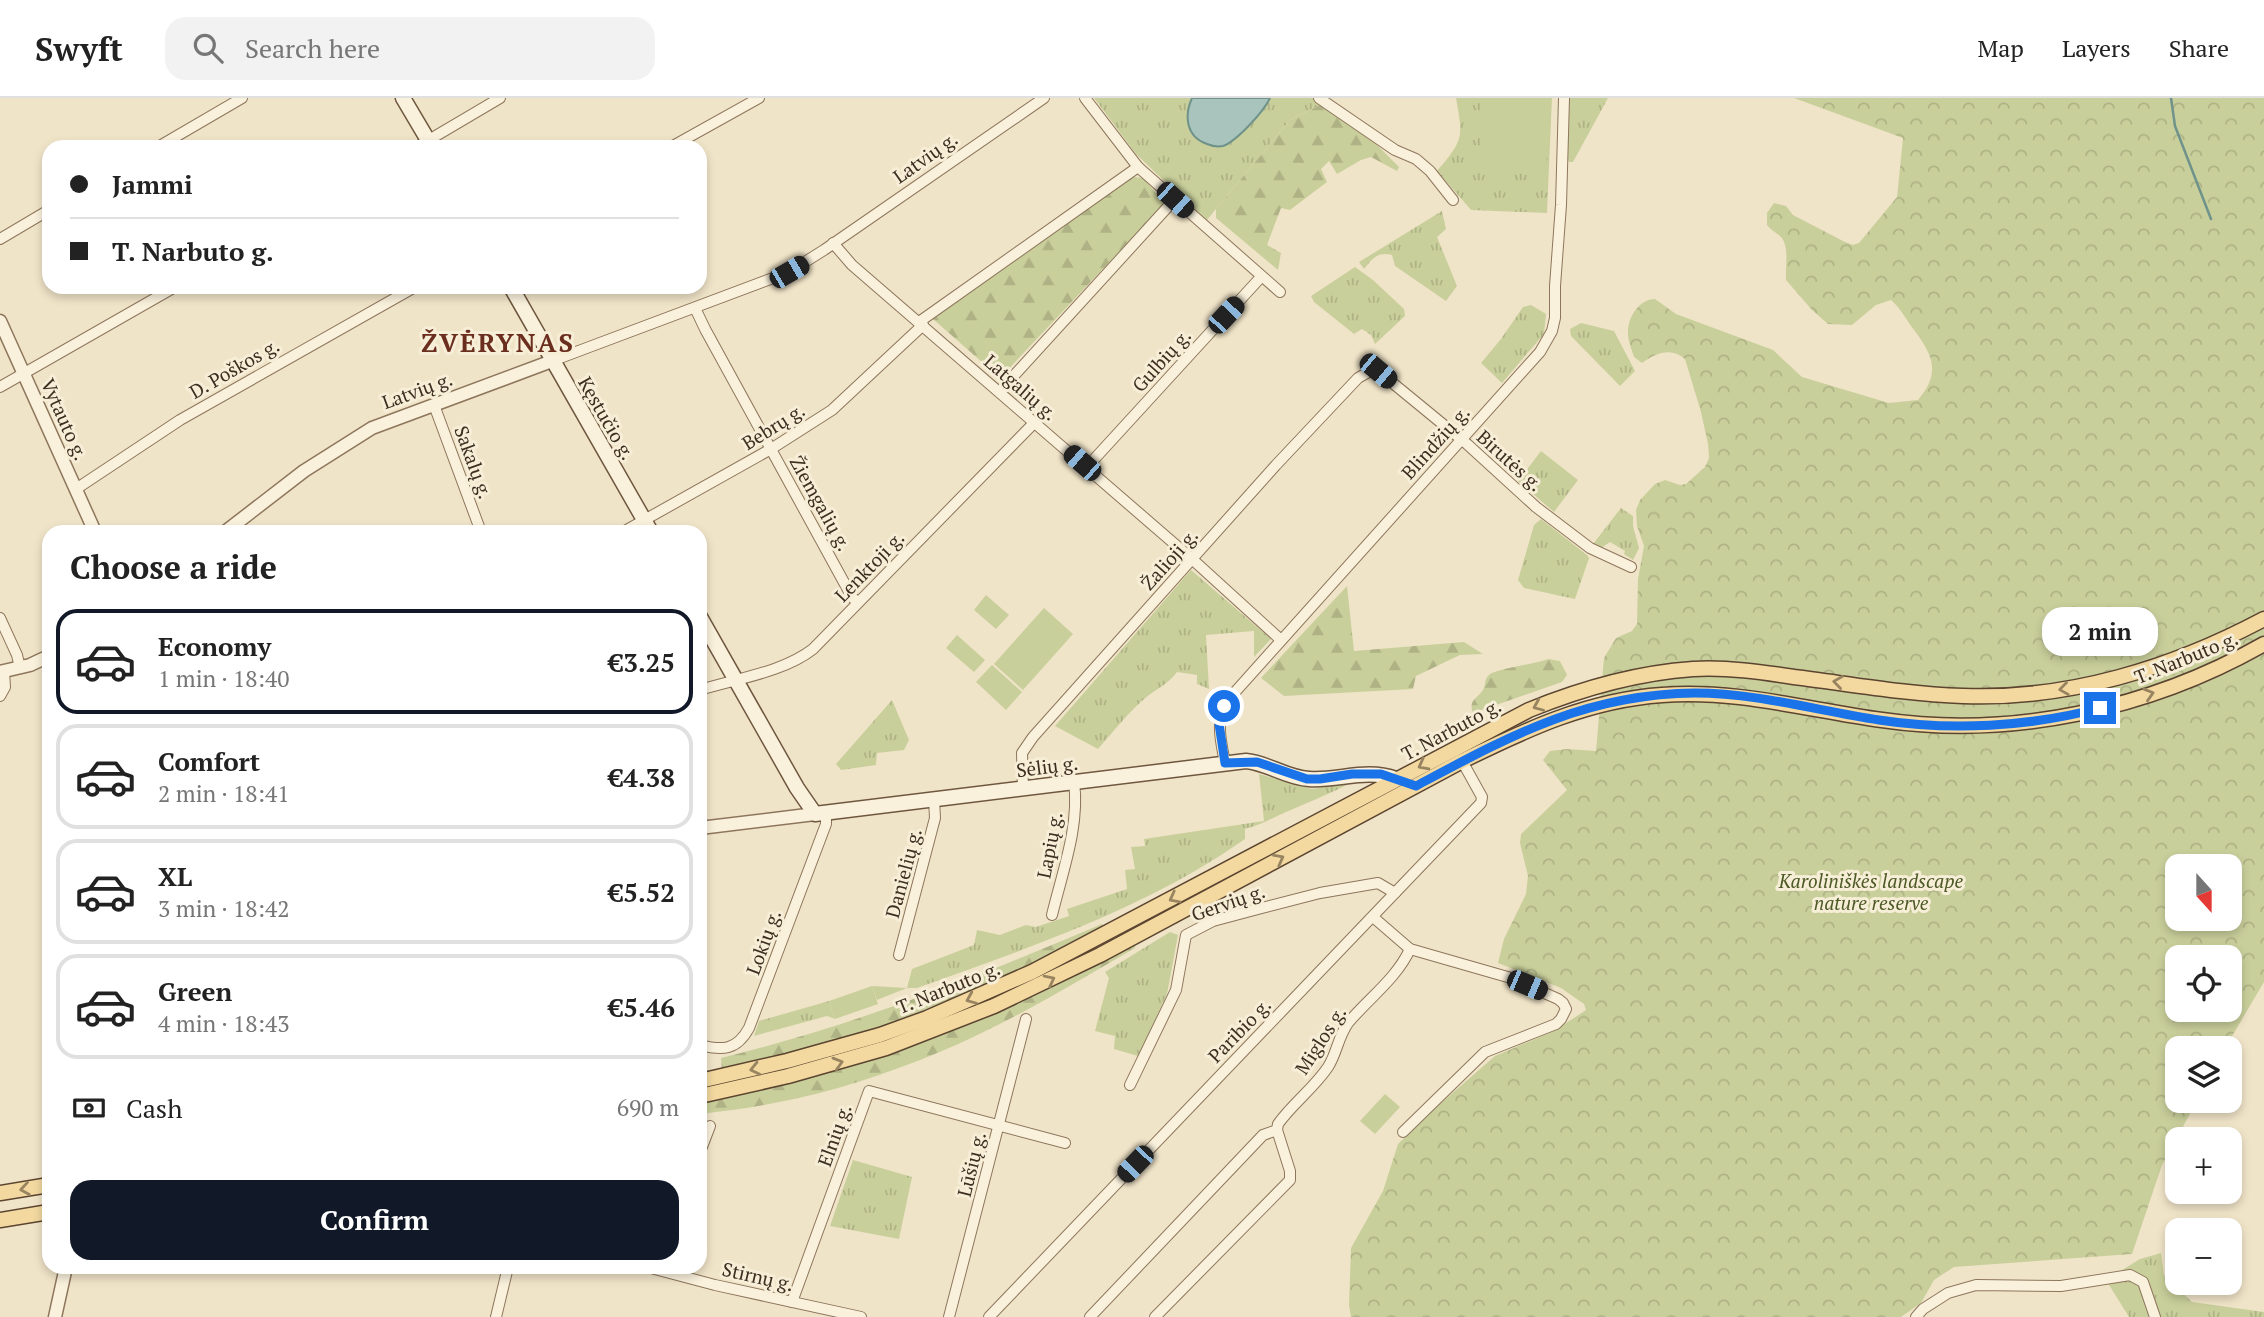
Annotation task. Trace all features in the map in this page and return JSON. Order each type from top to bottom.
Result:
[{"type":"main road","points":[[403,98],[424,140]]},
{"type":"main road","name":"Kęstučio g.","points":[[515,294],[647,525]]},
{"type":"main road","name":"T. Narbuto g.","points":[[707,1079],[880,1035],[986,993],[1086,945],[1529,709],[1602,683],[1695,669],[1750,671],[1918,693],[1965,696],[2044,692],[2078,687],[2154,667],[2264,619]]},
{"type":"main road","points":[[707,629],[797,788],[821,813]]},
{"type":"main road","name":"T. Narbuto g.","points":[[707,1094],[788,1076],[886,1048],[994,1006],[1100,955],[1462,761],[1517,734],[1606,702],[1697,693],[1740,696],[1915,724],[2003,724],[2082,713],[2164,690],[2204,675],[2264,644]]},
{"type":"main road","name":"Sėlių g.","points":[[821,813],[1225,763],[1257,762],[1307,779],[1381,774],[1396,779]]},
{"type":"main road","points":[[1396,779],[1416,786]]},
{"type":"main road","points":[[0,1192],[42,1186]]},
{"type":"main road","points":[[0,1220],[42,1213]]},
{"type":"street","points":[[170,140],[242,98]]},
{"type":"street","points":[[434,140],[500,98]]},
{"type":"street","points":[[684,140],[759,98]]},
{"type":"street","name":"Latvių g.","points":[[235,525],[304,471],[340,447],[385,423],[789,272],[1044,98]]},
{"type":"street","points":[[1085,98],[1138,167],[1280,292]]},
{"type":"street","points":[[1319,98],[1395,150],[1416,159],[1430,171],[1453,200]]},
{"type":"street","name":"Blindžių g.","points":[[1225,763],[1219,730],[1222,711],[1241,684],[1540,352],[1552,331],[1561,205],[1564,98]]},
{"type":"street","name":"Bebrų g.","points":[[650,525],[845,399],[921,324],[1138,167]]},
{"type":"street","points":[[1000,391],[1175,200]]},
{"type":"street","points":[[0,239],[42,214]]},
{"type":"street","name":"Latgalių g.","points":[[833,243],[852,265],[1087,467],[1281,640]]},
{"type":"street","name":"Gulbių g.","points":[[1087,467],[1261,277]]},
{"type":"street","points":[[0,387],[163,294]]},
{"type":"street","name":"D. Poškos g.","points":[[76,489],[180,420],[403,294]]},
{"type":"street","name":"Žiemgalių g.","points":[[695,308],[857,602]]},
{"type":"street","name":"Vytauto g.","points":[[0,321],[92,525]]},
{"type":"street","name":"Birutės g.","points":[[1372,369],[1378,371],[1461,439],[1536,507],[1590,548],[1631,567]]},
{"type":"street","name":"Žalioji g.","points":[[1023,788],[1022,754],[1025,747],[1321,417],[1358,378],[1372,369]]},
{"type":"street","name":"Sakalų g.","points":[[434,405],[478,525]]},
{"type":"street","name":"Lenktoji g.","points":[[707,688],[781,666],[808,652],[1035,422]]},
{"type":"street","points":[[0,618],[20,668]]},
{"type":"street","points":[[0,696],[5,687],[2,672],[42,659]]},
{"type":"street","name":"Paribio g.","points":[[989,1317],[1482,803],[1482,797],[1462,761]]},
{"type":"street","name":"Lapių g.","points":[[1052,915],[1072,827],[1076,792],[1074,782]]},
{"type":"street","name":"Danielių g.","points":[[900,955],[935,818],[934,799]]},
{"type":"street","name":"Sėlių g.","points":[[707,827],[821,813]]},
{"type":"street","name":"Lokių g.","points":[[707,1046],[719,1049],[743,1039],[826,824],[821,813]]},
{"type":"street","name":"Gervių g.","points":[[1130,1085],[1176,990],[1186,935],[1213,921],[1320,893],[1378,883],[1395,893]]},
{"type":"street","points":[[1373,916],[1410,949],[1519,981],[1558,999],[1566,1009],[1556,1024],[1485,1052],[1403,1132]]},
{"type":"street","name":"Miglos g.","points":[[1277,1130],[1282,1118],[1327,1068],[1348,1024],[1404,963],[1410,949]]},
{"type":"street","name":"Lūšių g.","points":[[949,1317],[1026,1019]]},
{"type":"street","name":"Elnių g.","points":[[792,1302],[869,1091],[1065,1143]]},
{"type":"street","points":[[707,1134],[710,1126]]},
{"type":"street","points":[[1090,1317],[1263,1135],[1277,1130],[1290,1171],[1290,1180],[1155,1317]]},
{"type":"street","points":[[55,1317],[64,1274]]},
{"type":"street","points":[[496,1317],[506,1274]]},
{"type":"street","name":"Stirnų g.","points":[[678,1274],[861,1317]]},
{"type":"street","points":[[1916,1317],[1923,1309],[1948,1293],[1976,1285],[2061,1286],[2130,1275],[2143,1282],[2155,1317]]},
{"type":"street","points":[[1164,1309],[1172,1317]]},
{"type":"green space","points":[[1094,98],[1192,98],[1188,121],[1199,141],[1232,140],[1258,116],[1270,98],[1327,98],[1320,105],[1290,120],[1206,221],[1136,154]]},
{"type":"green space","points":[[1456,98],[1552,98],[1547,213],[1471,210],[1437,171],[1459,138],[1460,122]]},
{"type":"green space","points":[[1482,98],[1549,98],[1546,175],[1479,172]]},
{"type":"green space","points":[[1569,98],[1608,98],[1573,162],[1569,162],[1567,157]]},
{"type":"green space","name":"Karoliniškės landscape nature reserve","points":[[1794,98],[2264,98],[2264,982],[2242,1019],[2242,945],[2165,945],[2165,1022],[2240,1022],[2232,1036],[2165,1036],[2165,1113],[2190,1113],[2183,1127],[2165,1127],[2165,1160],[2132,1254],[1954,1267],[1934,1280],[1921,1303],[1901,1317],[1351,1317],[1351,1248],[1383,1191],[1398,1144],[1495,1056],[1554,1031],[1586,1010],[1584,1004],[1561,988],[1498,963],[1504,939],[1526,894],[1528,876],[1520,843],[1521,834],[1567,790],[1543,760],[1550,751],[1596,751],[1604,658],[1616,638],[1632,631],[1637,624],[1638,579],[1644,546],[1637,526],[1636,510],[1640,500],[1655,484],[1665,480],[1680,485],[1686,484],[1705,467],[1709,458],[1701,412],[1685,359],[1669,352],[1653,356],[1642,363],[1634,357],[1628,334],[1632,316],[1644,302],[1655,299],[1676,314],[1773,350],[1802,377],[1889,403],[1918,400],[1930,380],[1932,371],[1929,353],[1897,306],[1891,300],[1876,305],[1852,325],[1828,324],[1786,280],[1785,245],[1780,236],[1767,225],[1767,213],[1774,203],[1786,206],[1793,215],[1853,245],[1859,243],[1897,197],[1903,138]]},
{"type":"green space","points":[[1320,105],[1376,144],[1399,167],[1397,171],[1371,157],[1337,174],[1329,161],[1321,169],[1327,182],[1290,210],[1281,208],[1267,245],[1281,253],[1278,270],[1216,218],[1216,209],[1290,120]]},
{"type":"green space","points":[[1133,177],[1144,178],[1164,204],[1000,378],[933,319]]},
{"type":"green space","points":[[1442,211],[1446,229],[1437,237],[1457,286],[1446,301],[1395,266],[1392,255],[1379,255],[1364,269],[1359,262]]},
{"type":"green space","points":[[1355,267],[1404,309],[1405,316],[1375,344],[1371,335],[1362,329],[1354,334],[1314,302],[1311,296]]},
{"type":"green space","points":[[1531,305],[1546,314],[1544,334],[1502,383],[1481,363],[1523,307]]},
{"type":"green space","points":[[1581,323],[1614,331],[1635,371],[1620,386],[1571,336],[1570,329]]},
{"type":"green space","points":[[1541,451],[1578,480],[1554,512],[1518,481]]},
{"type":"green space","points":[[1621,508],[1633,516],[1639,548],[1633,560],[1624,554],[1625,551],[1610,542],[1601,548],[1593,544]]},
{"type":"green space","points":[[1541,519],[1589,558],[1575,599],[1524,588],[1518,580],[1534,525]]},
{"type":"green space","points":[[1191,570],[1271,639],[1254,657],[1254,631],[1206,635],[1209,689],[1197,684],[1197,675],[1177,672],[1137,705],[1098,749],[1055,726]]},
{"type":"green space","points":[[1347,586],[1354,651],[1464,642],[1483,654],[1460,655],[1416,676],[1413,689],[1284,696],[1261,678]]},
{"type":"green space","points":[[986,595],[1009,615],[996,629],[974,610]]},
{"type":"green space","points":[[1044,608],[1073,634],[1023,690],[994,664]]},
{"type":"green space","points":[[957,635],[985,660],[974,672],[946,648]]},
{"type":"green space","points":[[1548,659],[1560,661],[1567,675],[1562,682],[1473,713],[1472,702],[1483,690],[1489,675]]},
{"type":"green space","points":[[992,665],[1022,692],[1006,710],[976,682]]},
{"type":"green space","points":[[892,700],[909,740],[904,750],[877,753],[876,765],[841,770],[836,764]]},
{"type":"green space","points":[[1259,774],[1312,789],[1353,782],[1261,823],[1245,829],[1245,839],[1227,851],[1128,906],[1024,949],[917,988],[907,988],[912,969],[974,945],[977,930],[1000,935],[1026,925],[1036,927],[1069,916],[1067,909],[1127,889],[1125,870],[1135,869],[1131,847],[1145,846],[1144,839],[1264,821]]},
{"type":"green space","points":[[1102,924],[1105,929],[1012,973],[918,1012],[822,1045],[722,1070],[721,1058],[866,1016],[1009,963]]},
{"type":"green space","points":[[1170,932],[1178,935],[1167,994],[1138,1056],[1114,1049],[1115,1036],[1095,1031],[1109,978],[1105,972]]},
{"type":"green space","points":[[1135,942],[1135,948],[1040,1002],[992,1028],[922,1059],[860,1082],[817,1094],[707,1113],[707,1102],[806,1079],[880,1056]]},
{"type":"green space","points":[[872,986],[907,988],[877,1000]]},
{"type":"green space","points":[[872,986],[878,1004],[835,1019],[829,1001]]},
{"type":"green space","points":[[829,1001],[835,1019],[827,1016],[754,1036],[759,1021]]},
{"type":"green space","points":[[1385,1094],[1400,1107],[1375,1134],[1360,1121]]},
{"type":"green space","points":[[853,1160],[912,1177],[899,1239],[830,1226]]},
{"type":"green space","points":[[2161,1253],[2165,1295],[2185,1295],[2192,1302],[2264,1312],[2264,1317],[2129,1317],[2106,1280],[2140,1259]]},
{"type":"water","points":[[1192,98],[1270,98],[1242,132],[1229,143],[1219,146],[1200,141],[1191,131],[1188,112]]},
{"type":"waterway","points":[[2171,98],[2175,126],[2211,219]]},
{"type":"district","name":"ŽVĖRYNAS","points":[[498,342]]},
{"type":"route","points":[[1224,706],[1219,719],[1219,730],[1225,763],[1257,762],[1307,779],[1381,774],[1416,786],[1545,721],[1606,702],[1659,695],[1697,693],[1740,696],[1881,720],[1963,726],[2046,719],[2100,708]]}]
